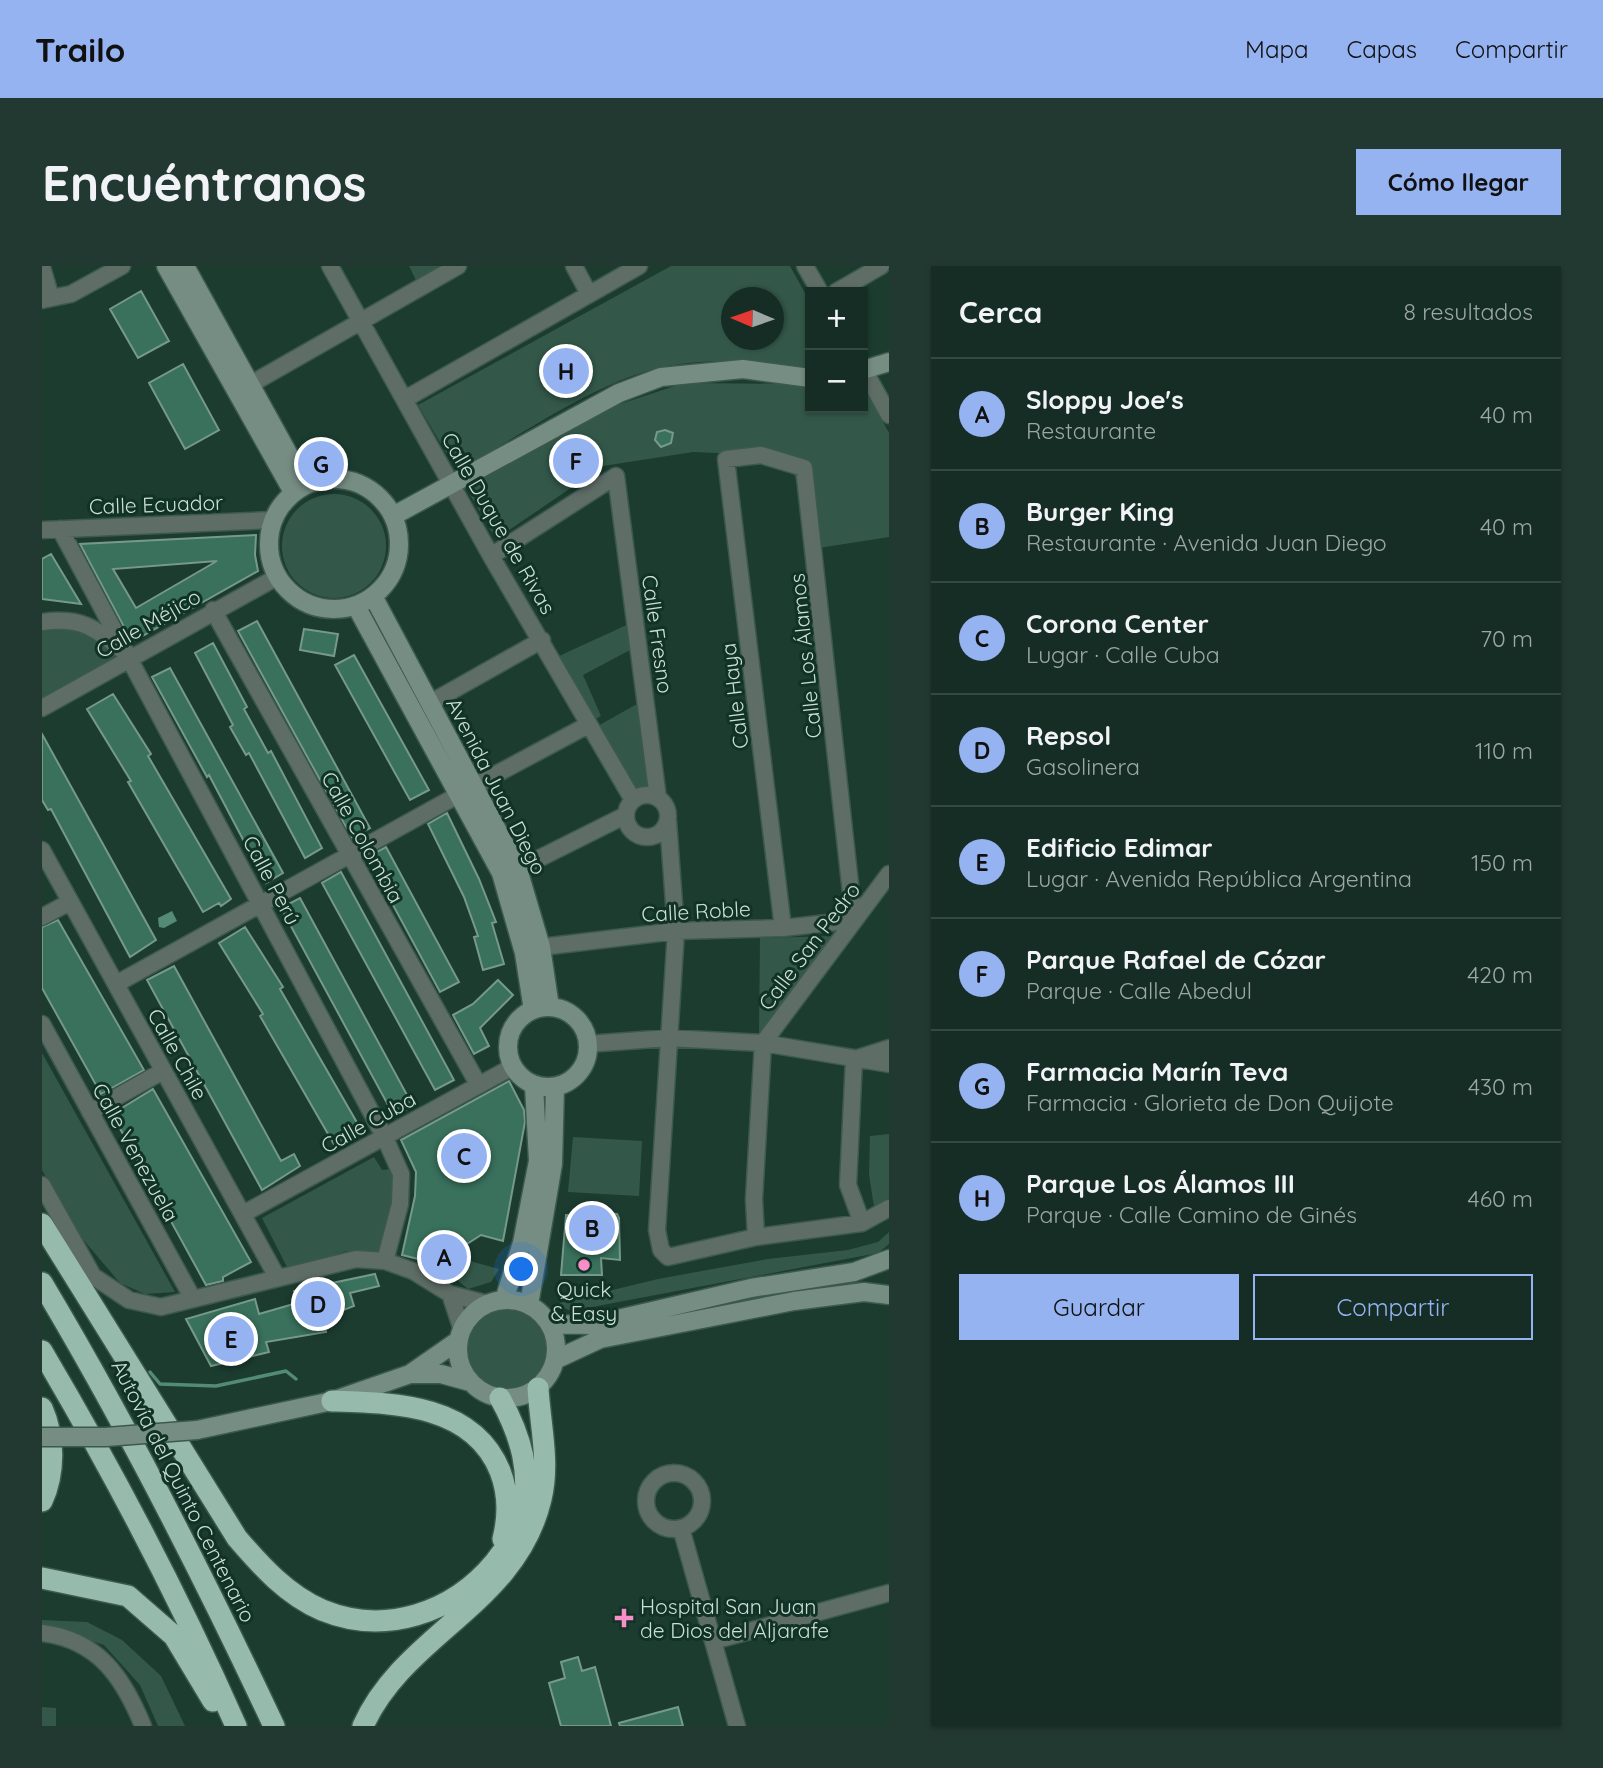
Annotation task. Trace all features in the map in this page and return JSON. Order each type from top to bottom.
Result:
[{"type":"highway","points":[[42,1224],[237,1538],[263,1569],[300,1598],[346,1617],[373,1621],[400,1619],[429,1611],[457,1597],[480,1580],[512,1541],[521,1518],[526,1477],[517,1428],[500,1398]]},
{"type":"highway","name":"Autovía del Quinto Centenario","points":[[42,1283],[94,1371],[170,1512],[274,1726]]},
{"type":"highway","points":[[42,1351],[108,1464],[199,1643],[236,1726]]},
{"type":"highway","points":[[363,1726],[378,1699],[398,1673],[486,1595],[522,1550],[542,1498],[545,1472],[538,1388]]},
{"type":"highway","points":[[332,1401],[403,1405],[438,1413],[481,1438],[496,1460],[506,1485],[507,1522],[497,1558]]},
{"type":"highway","points":[[42,1408],[51,1437],[52,1458],[48,1489],[42,1501]]},
{"type":"highway","points":[[42,1578],[128,1596],[174,1636],[230,1726]]},
{"type":"street","points":[[42,267],[47,299],[71,294],[122,266]]},
{"type":"street","points":[[166,266],[299,488]]},
{"type":"street","points":[[184,266],[251,384],[299,488]]},
{"type":"street","name":"Calle Duque de Rivas","points":[[330,266],[491,556],[633,800]]},
{"type":"street","points":[[251,384],[458,266]]},
{"type":"street","points":[[574,266],[589,294]]},
{"type":"street","points":[[405,399],[639,266]]},
{"type":"street","points":[[805,266],[817,287]]},
{"type":"street","points":[[845,287],[881,266]]},
{"type":"street","points":[[868,368],[889,362]]},
{"type":"street","points":[[393,516],[619,393],[661,377],[743,369],[805,377]]},
{"type":"street","points":[[868,378],[889,415]]},
{"type":"street","name":"Calle Los Álamos","points":[[726,459],[761,455],[804,468],[855,920]]},
{"type":"street","name":"Calle Haya","points":[[726,459],[783,928]]},
{"type":"street","name":"Calle Fresno","points":[[491,556],[616,476],[658,798]]},
{"type":"street","points":[[344,478],[366,486],[384,501],[393,516],[400,538],[396,566],[384,586],[356,606],[335,611],[312,606],[301,601],[277,577],[269,558],[268,535],[272,520],[299,488],[344,478]]},
{"type":"street","name":"Calle Ecuador","points":[[42,530],[272,520]]},
{"type":"street","name":"Calle Perú","points":[[60,529],[386,1138],[401,1174],[400,1204],[385,1261]]},
{"type":"street","name":"Calle Méjico","points":[[42,708],[213,610],[277,577]]},
{"type":"street","name":"Avenida Juan Diego","points":[[373,596],[430,703],[501,873],[542,1008]]},
{"type":"street","name":"Avenida Juan Diego","points":[[356,606],[466,790],[518,869],[541,947],[542,1008]]},
{"type":"street","name":"Calle Colombia","points":[[213,610],[478,1084]]},
{"type":"street","points":[[42,622],[65,619],[96,628],[130,657]]},
{"type":"street","points":[[430,703],[542,640]]},
{"type":"street","points":[[116,985],[588,725]]},
{"type":"street","points":[[518,869],[626,815],[633,800],[646,795],[658,798],[666,808],[676,931],[657,1235],[661,1250],[668,1257],[756,1237],[862,1223],[889,1208]]},
{"type":"street","points":[[626,815],[632,832]]},
{"type":"street","points":[[578,839],[632,832],[650,837],[661,832],[668,821]]},
{"type":"street","name":"Calle Chile","points":[[42,850],[276,1277]]},
{"type":"street","name":"Calle San Pedro","points":[[763,1043],[889,874]]},
{"type":"street","points":[[42,917],[70,902]]},
{"type":"street","name":"Calle Roble","points":[[541,947],[676,931],[783,928],[855,920]]},
{"type":"street","points":[[542,1008],[574,1017],[584,1030],[587,1044],[581,1069],[573,1078],[555,1087],[534,1085],[523,1079],[512,1066],[508,1046],[512,1030],[520,1019],[542,1008]]},
{"type":"street","name":"Calle Venezuela","points":[[42,1024],[193,1299]]},
{"type":"street","points":[[587,1044],[668,1038],[763,1043],[889,1065]]},
{"type":"street","points":[[756,1237],[754,1199],[763,1043]]},
{"type":"street","points":[[853,1059],[889,1048]]},
{"type":"street","points":[[853,1059],[848,1185],[862,1223]]},
{"type":"street","name":"Calle Cuba","points":[[243,1214],[386,1138],[512,1066]]},
{"type":"street","points":[[90,1112],[163,1072]]},
{"type":"street","points":[[42,1437],[106,1437],[197,1430],[332,1401],[410,1374],[461,1335],[477,1310],[496,1302],[522,1243],[538,1161],[534,1085]]},
{"type":"street","points":[[529,1305],[553,1164],[555,1087]]},
{"type":"street","points":[[42,1185],[93,1276],[129,1300],[161,1307],[356,1259],[385,1261],[413,1271],[450,1294],[529,1305],[549,1324],[556,1341],[555,1360],[547,1379],[527,1395],[500,1398],[479,1390],[470,1382],[458,1355],[461,1335],[450,1294]]},
{"type":"street","points":[[549,1324],[592,1325],[751,1288],[854,1272],[889,1259]]},
{"type":"street","points":[[555,1360],[600,1339],[794,1301],[864,1292],[889,1296]]},
{"type":"street","points":[[410,1374],[441,1374],[470,1382]]},
{"type":"street","points":[[681,1528],[737,1726]]},
{"type":"street","points":[[713,1641],[889,1593]]},
{"type":"street","points":[[42,1633],[89,1647],[114,1670],[139,1722]]},
{"type":"shaded area","points":[[409,266],[451,266],[418,284]]},
{"type":"shaded area","points":[[671,266],[790,266],[805,293],[805,368],[725,361],[682,364],[641,373],[571,404],[457,471],[418,405]]},
{"type":"shaded area","points":[[684,383],[805,384],[805,413],[868,413],[868,394],[889,433],[889,537],[819,548],[788,456],[693,452],[603,466],[496,539],[466,488],[608,408]]},
{"type":"shaded area","points":[[334,494],[354,498],[371,509],[382,526],[386,546],[382,566],[371,583],[354,594],[334,598],[314,594],[297,583],[286,566],[282,546],[286,526],[297,509],[314,498]]},
{"type":"shaded area","points":[[631,623],[632,649],[583,675],[601,716],[592,721],[559,656]]},
{"type":"shaded area","points":[[63,627],[90,634],[117,656],[42,698],[42,629]]},
{"type":"shaded area","points":[[637,704],[650,788],[636,793],[596,727]]},
{"type":"shaded area","points":[[172,911],[177,921],[164,928],[159,927],[158,918]]},
{"type":"shaded area","points":[[834,936],[759,1034],[760,938]]},
{"type":"shaded area","points":[[42,1053],[175,1292],[145,1294],[120,1283],[81,1237],[42,1170]]},
{"type":"shaded area","points":[[889,1134],[889,1198],[874,1207],[869,1174],[870,1136]]},
{"type":"shaded area","points":[[573,1137],[642,1141],[639,1196],[568,1192]]},
{"type":"shaded area","points":[[374,1157],[382,1170],[392,1169],[394,1180],[392,1211],[379,1252],[347,1251],[288,1269],[262,1218]]},
{"type":"shaded area","points":[[889,1232],[889,1244],[878,1253],[571,1311],[555,1304],[658,1279],[768,1259],[848,1250],[878,1242]]},
{"type":"shaded area","points":[[455,1257],[499,1269],[491,1282],[468,1289],[451,1275]]},
{"type":"shaded area","points":[[506,1307],[529,1314],[541,1326],[548,1349],[541,1372],[529,1384],[506,1391],[483,1384],[471,1372],[464,1349],[471,1326],[483,1314]]},
{"type":"shaded area","points":[[42,1620],[87,1622],[122,1640],[161,1676],[185,1726],[158,1726],[140,1685],[104,1645],[42,1625]]},
{"type":"shaded area","points":[[42,1707],[56,1708],[56,1726],[42,1726]]},
{"type":"building","points":[[141,291],[169,341],[138,358],[110,309]]},
{"type":"building","points":[[183,364],[219,430],[185,449],[149,383]]},
{"type":"building","points":[[665,430],[673,433],[671,443],[661,447],[655,440],[657,432]]},
{"type":"building","points":[[256,535],[255,555],[258,571],[132,642],[80,544]],"holes":[[[217,561],[136,608],[113,569]]]},
{"type":"building","points":[[51,554],[81,604],[42,599],[42,559]]},
{"type":"building","points":[[257,621],[370,828],[352,838],[238,631]]},
{"type":"building","points":[[304,629],[338,634],[334,656],[300,650]]},
{"type":"building","points":[[213,643],[247,707],[244,709],[268,753],[271,751],[322,848],[305,858],[249,753],[246,755],[230,727],[233,725],[195,653]]},
{"type":"building","points":[[354,655],[429,790],[410,800],[335,665]]},
{"type":"building","points":[[170,668],[283,873],[266,883],[209,775],[207,777],[152,677]]},
{"type":"building","points":[[113,694],[151,754],[148,756],[231,899],[221,906],[219,903],[203,912],[128,782],[131,781],[87,709]]},
{"type":"building","points":[[42,734],[156,940],[130,957],[51,809],[48,810],[42,800]]},
{"type":"building","points":[[447,813],[479,879],[496,922],[492,923],[504,964],[483,970],[474,937],[478,936],[464,897],[428,824]]},
{"type":"building","points":[[386,847],[459,982],[440,992],[367,857]]},
{"type":"building","points":[[341,872],[454,1080],[435,1090],[322,883]]},
{"type":"building","points":[[300,898],[413,1106],[394,1116],[281,908]]},
{"type":"building","points":[[58,920],[144,1070],[101,1094],[42,988],[42,927]]},
{"type":"building","points":[[245,927],[283,987],[280,989],[363,1133],[353,1139],[351,1136],[335,1146],[260,1016],[263,1014],[219,943]]},
{"type":"building","points":[[174,966],[281,1161],[294,1154],[300,1166],[262,1190],[147,980]]},
{"type":"building","points":[[498,980],[513,995],[480,1028],[489,1046],[474,1054],[453,1015],[473,1004]]},
{"type":"building","points":[[509,1081],[524,1110],[525,1122],[503,1241],[481,1235],[450,1255],[446,1266],[402,1255],[415,1196],[416,1172],[401,1140]]},
{"type":"building","points":[[153,1089],[251,1262],[223,1277],[223,1281],[206,1285],[112,1114]]},
{"type":"building","points":[[592,1213],[617,1214],[620,1260],[601,1258],[602,1275],[561,1275],[566,1215],[592,1216]]},
{"type":"building","points":[[375,1274],[379,1286],[350,1293],[354,1306],[323,1318],[326,1332],[266,1342],[269,1352],[211,1366],[186,1319],[255,1299],[259,1314],[297,1303],[294,1291]]},
{"type":"building","points":[[578,1657],[582,1671],[595,1667],[611,1726],[561,1726],[549,1683],[565,1678],[561,1662]]},
{"type":"building","points":[[678,1707],[683,1726],[620,1726],[619,1723]]},
{"type":"waterway","points":[[150,1372],[160,1384],[216,1386],[286,1371],[296,1379]]},
{"type":"place","name":"Parque Los Álamos III","points":[[566,371]]},
{"type":"place","name":"Parque Rafael de Cózar","points":[[576,461]]},
{"type":"place","name":"Farmacia Marín Teva","points":[[321,464]]},
{"type":"place","name":"Corona Center","points":[[464,1156]]},
{"type":"place","name":"Burger King","points":[[592,1228]]},
{"type":"place","name":"Sloppy Joe's","points":[[444,1257]]},
{"type":"place","name":"Quick & Easy","points":[[584,1265]]},
{"type":"place","name":"Repsol","points":[[318,1304]]},
{"type":"place","name":"Edificio Edimar","points":[[231,1339]]},
{"type":"place","name":"Hospital San Juan de Dios del Aljarafe","points":[[624,1618]]}]
